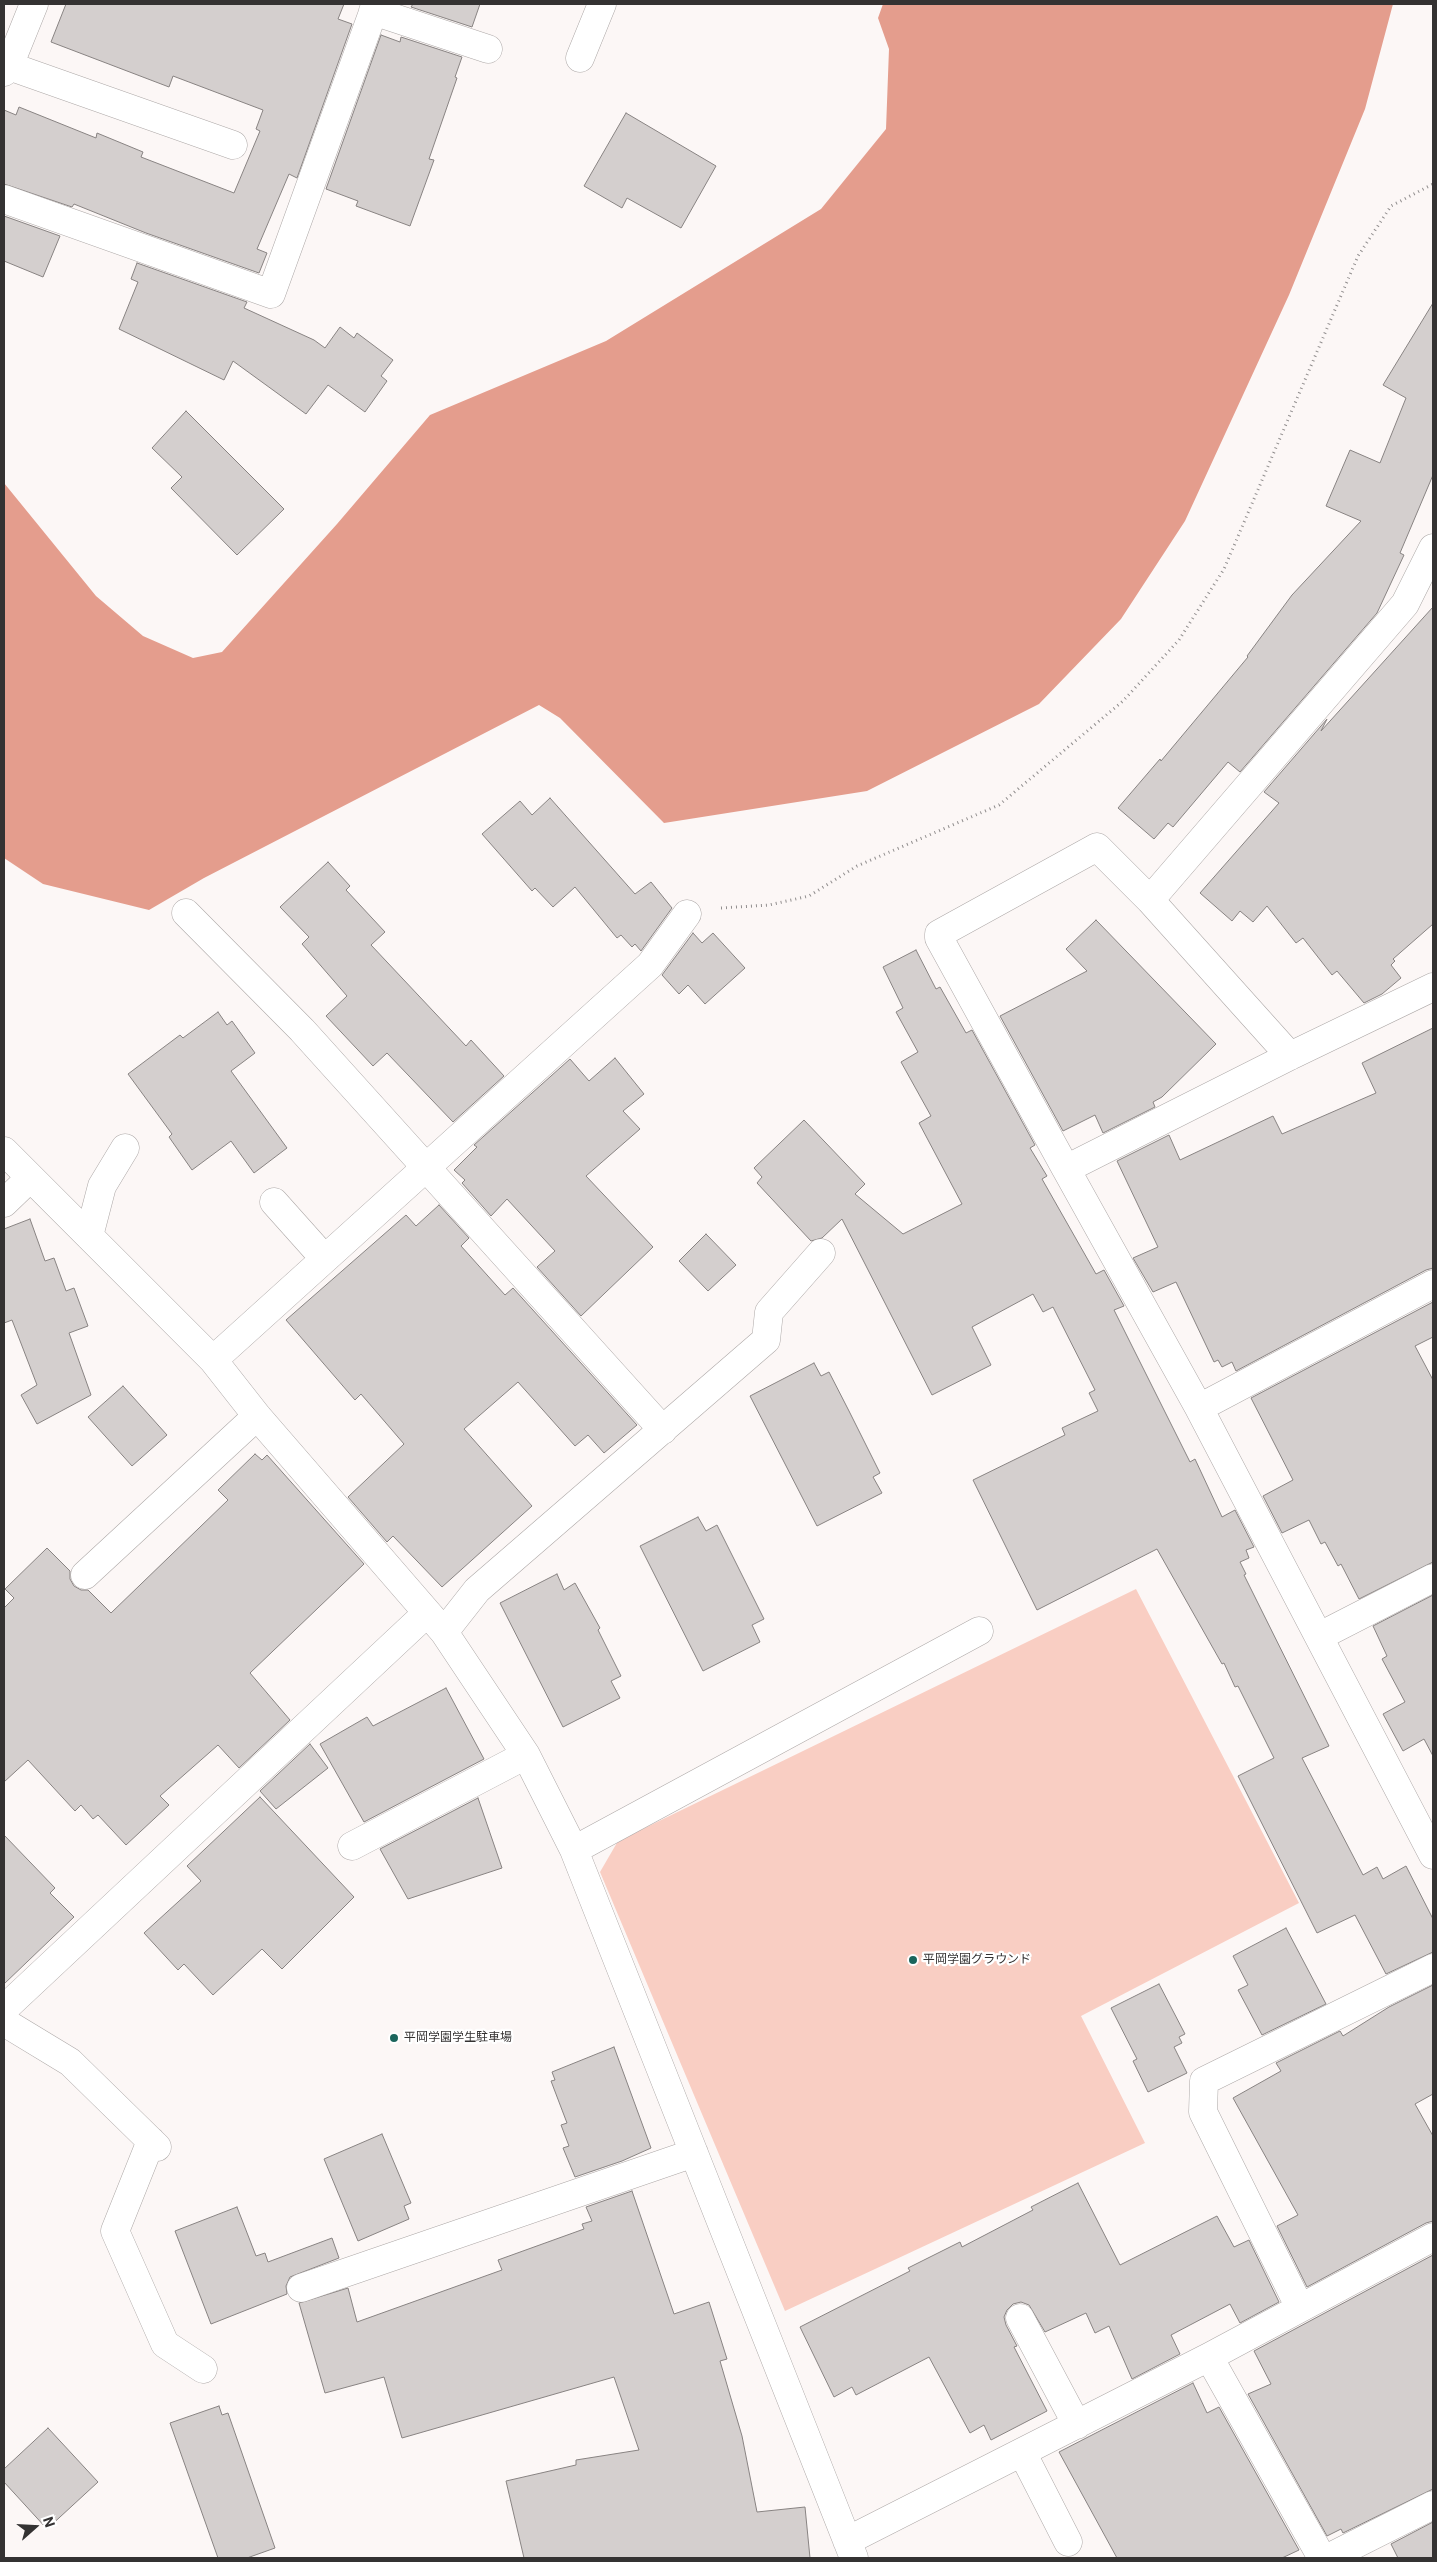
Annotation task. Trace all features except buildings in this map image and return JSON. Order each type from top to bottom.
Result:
[{"type":"street","points":[[34,4],[6,69],[233,145]]},
{"type":"street","points":[[580,58],[602,4]]},
{"type":"street","points":[[4,199],[271,294],[375,8],[488,49]]},
{"type":"street","points":[[1150,900],[1405,604],[1433,548]]},
{"type":"street","points":[[1290,1056],[1150,900],[1097,847],[939,934],[944,947],[1199,1408],[1433,1855]]},
{"type":"street","points":[[186,914],[302,1030],[664,1430]]},
{"type":"street","points":[[213,1360],[650,964],[686,914]]},
{"type":"street","points":[[1066,1169],[1290,1056],[1433,988]]},
{"type":"street","points":[[89,1236],[102,1186],[125,1148]]},
{"type":"street","points":[[4,1151],[213,1360],[257,1416],[435,1622],[526,1755],[574,1850],[851,2550],[1022,2452],[1209,2357],[1433,2237]]},
{"type":"street","points":[[4,1203],[30,1178]]},
{"type":"street","points":[[274,1202],[324,1258]]},
{"type":"street","points":[[4,2009],[435,1622],[477,1590],[766,1340],[769,1312],[821,1253]]},
{"type":"street","points":[[1199,1408],[1433,1284]]},
{"type":"street","points":[[85,1575],[257,1416]]},
{"type":"street","points":[[1320,1636],[1433,1578]]},
{"type":"street","points":[[574,1850],[979,1631]]},
{"type":"street","points":[[352,1846],[526,1755]]},
{"type":"street","points":[[1300,2308],[1203,2112],[1204,2081],[1433,1968]]},
{"type":"street","points":[[4,2022],[70,2062],[154,2144],[115,2231],[165,2344],[203,2369]]},
{"type":"street","points":[[300,2288],[694,2153]]},
{"type":"street","points":[[1020,2318],[1077,2425]]},
{"type":"street","points":[[1209,2357],[1322,2558]]},
{"type":"street","points":[[1022,2452],[1068,2542]]},
{"type":"street","points":[[1328,2558],[1433,2505]]},
{"type":"path","points":[[686,914],[728,906],[769,904],[809,896],[857,866],[999,805],[1123,701],[1180,640],[1224,569],[1358,256],[1391,206],[1433,184]]},
{"type":"shaded area","points":[[883,4],[1393,4],[1365,109],[1289,295],[1185,521],[1121,619],[1039,704],[867,791],[664,823],[560,718],[539,705],[204,878],[149,910],[43,884],[4,858],[4,483],[96,596],[143,636],[193,658],[222,652],[337,524],[430,415],[606,341],[821,209],[886,129],[889,49],[878,18]]},
{"type":"shaded area","name":"平岡学園グラウンド","points":[[1136,1589],[1299,1903],[1081,2016],[1145,2143],[785,2311],[600,1872],[618,1841]]},
{"type":"place","name":"平岡学園グラウンド","points":[[913,1960]]},
{"type":"place","name":"平岡学園学生駐車場","points":[[394,2038]]}]
